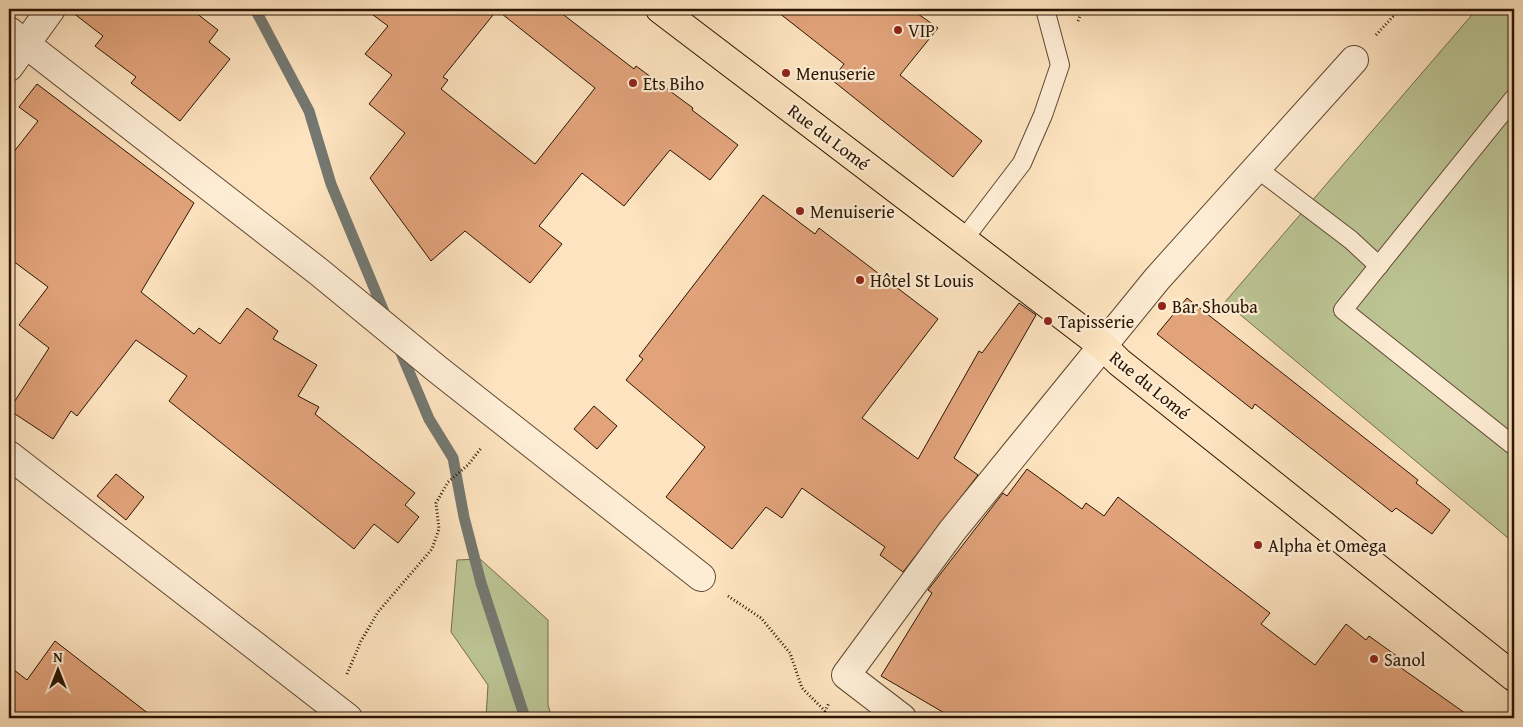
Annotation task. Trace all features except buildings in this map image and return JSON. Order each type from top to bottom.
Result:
[{"type":"main road","name":"Rue du Lomé","points":[[660,9],[1104,347],[1119,362],[1514,677]]},
{"type":"street","points":[[9,67],[17,38],[51,9]]},
{"type":"street","points":[[17,38],[320,272],[437,369],[701,577]]},
{"type":"street","points":[[902,718],[846,675],[952,531],[1158,279],[1255,167],[1354,60]]},
{"type":"street","points":[[9,455],[346,717]]},
{"type":"lane","points":[[964,240],[1022,163],[1043,115],[1060,65],[1045,9]]},
{"type":"lane","points":[[1514,98],[1343,310],[1514,446]]},
{"type":"lane","points":[[1255,167],[1351,240],[1379,266]]},
{"type":"path","points":[[346,717],[344,693],[347,675],[361,641],[378,612],[432,549],[439,528],[436,503],[448,482],[468,466]]},
{"type":"path","points":[[701,577],[761,618],[790,653],[802,688],[825,711],[846,675]]},
{"type":"green space","points":[[1477,9],[1514,9],[1514,543],[1225,302]]},
{"type":"green space","points":[[480,559],[548,620],[548,705],[552,718],[486,718],[488,685],[451,632],[457,560]]},
{"type":"waterway","points":[[255,9],[309,111],[331,184],[387,319]]},
{"type":"waterway","points":[[399,348],[429,419],[453,458],[464,517],[481,583],[525,718]]},
{"type":"place","name":"VIP","points":[[898,30]]},
{"type":"place","name":"Menuserie","points":[[786,73]]},
{"type":"place","name":"Ets Biho","points":[[633,83]]},
{"type":"place","name":"Menuiserie","points":[[800,211]]},
{"type":"place","name":"Hôtel St Louis","points":[[860,280]]},
{"type":"place","name":"Bar Shouba","points":[[1162,306]]},
{"type":"place","name":"Tapisserie","points":[[1048,321]]},
{"type":"place","name":"Alpha et Omega","points":[[1258,545]]},
{"type":"place","name":"Sanol","points":[[1374,659]]}]
